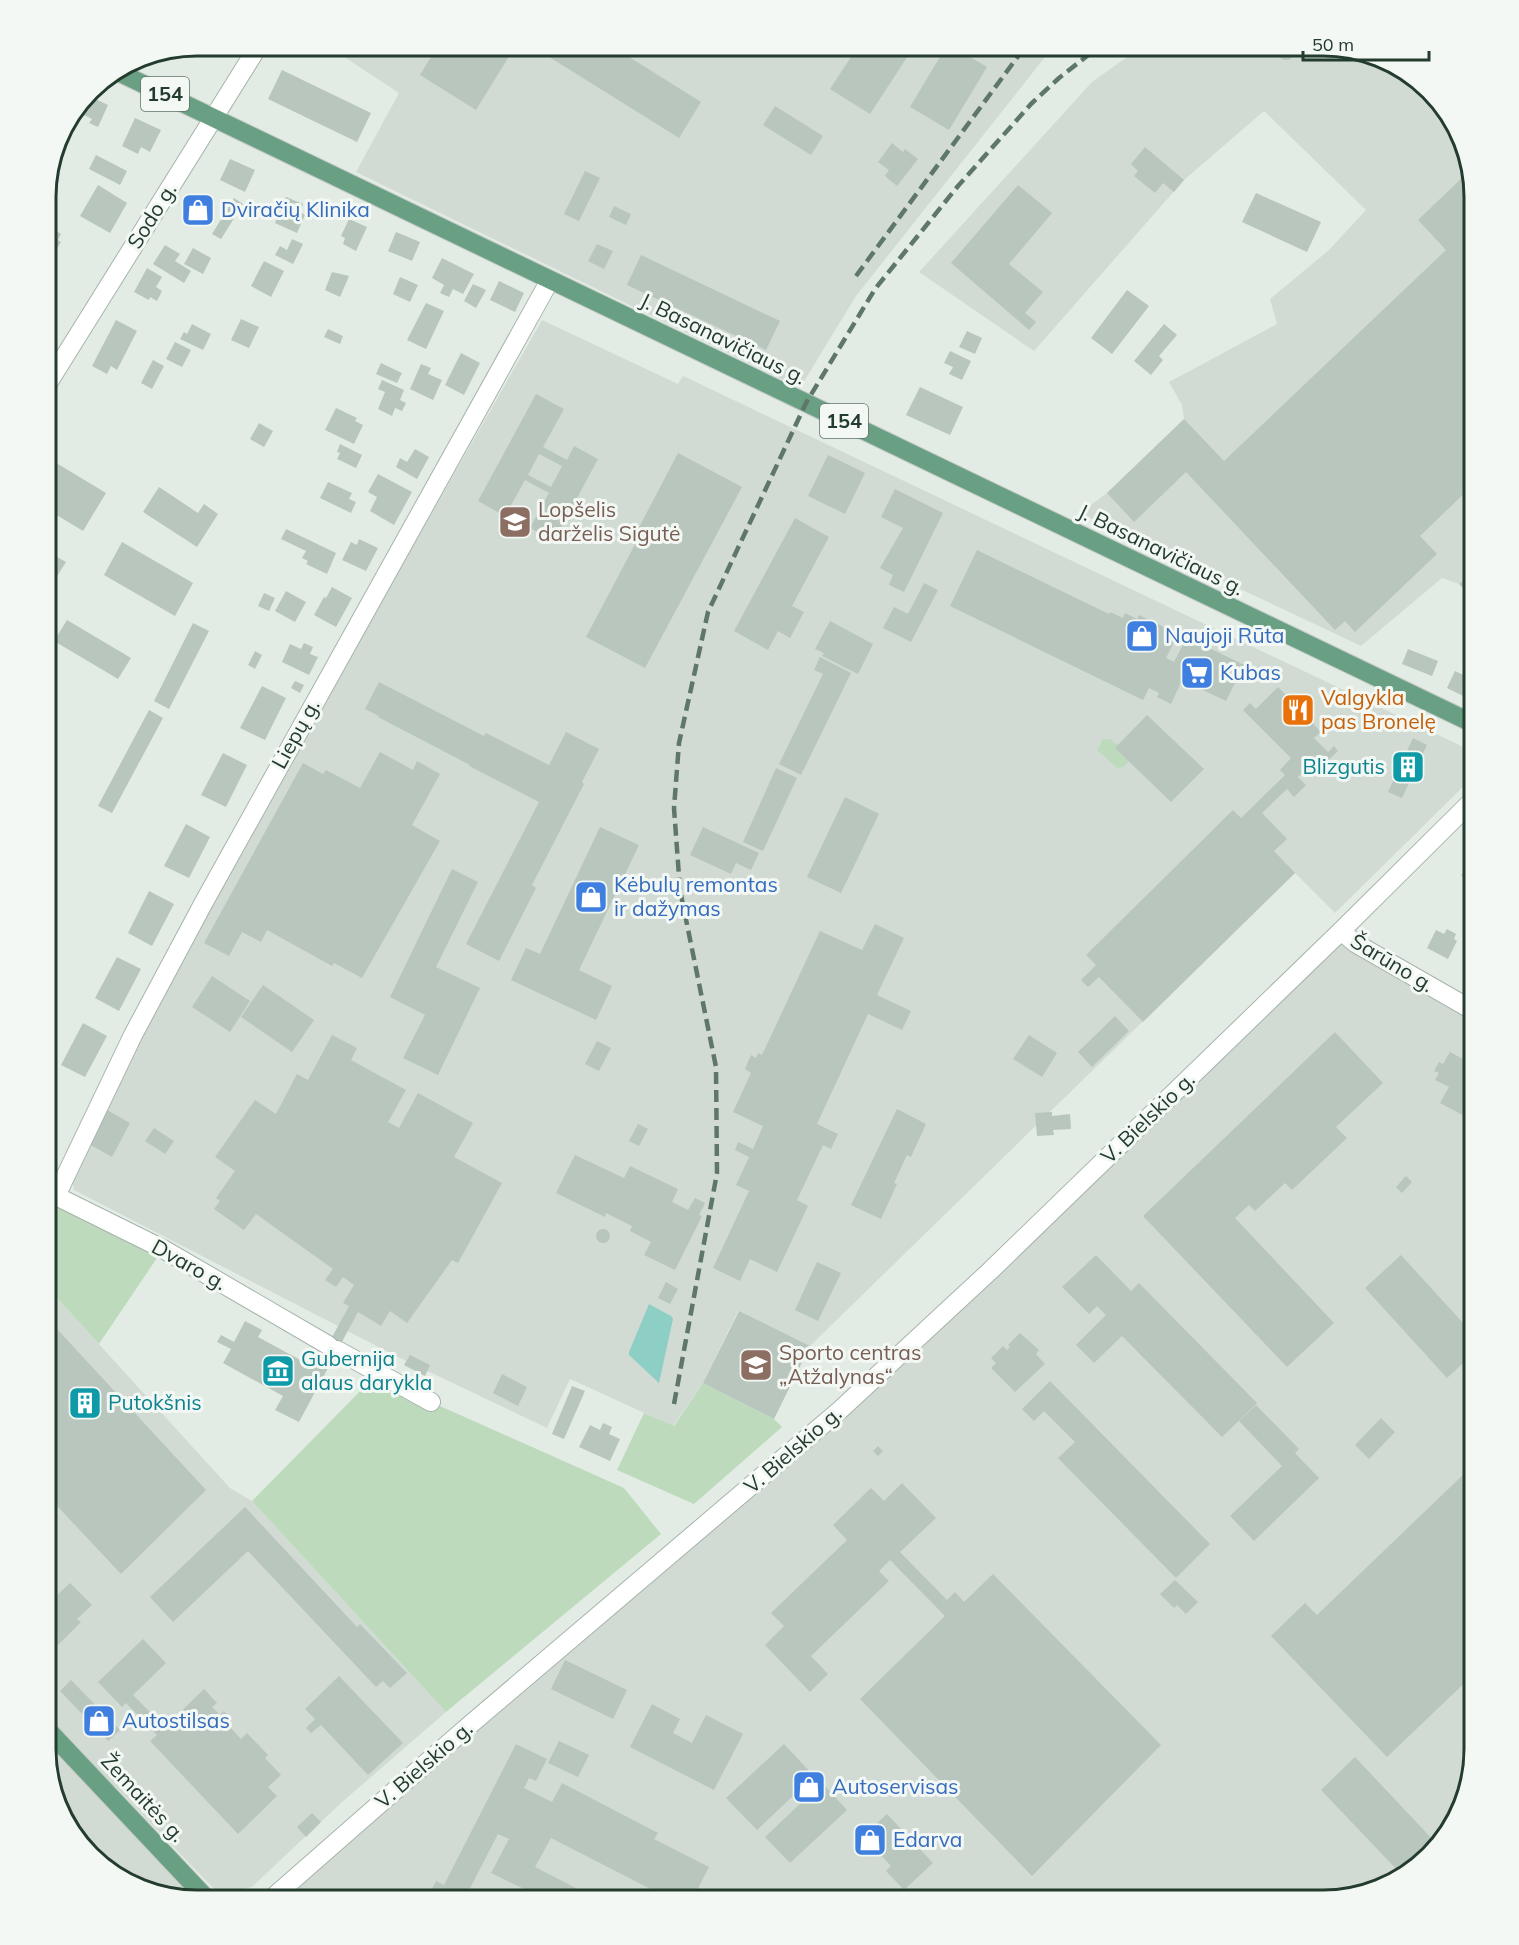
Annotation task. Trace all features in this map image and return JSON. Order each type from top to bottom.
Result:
[{"type":"main road","name":"J. Basanavičiaus g.","points":[[125,75],[1464,719]]},
{"type":"main road","name":"Žemaitės g.","points":[[56,1739],[199,1890]]},
{"type":"street","name":"Sodo g.","points":[[56,370],[253,56]]},
{"type":"street","name":"Liepų g.","points":[[56,1183],[204,902],[550,280]]},
{"type":"street","name":"V. Bielskio g.","points":[[281,1890],[465,1729],[840,1410],[990,1271],[1464,809]]},
{"type":"street","name":"Šarūno g.","points":[[1341,931],[1355,943],[1464,1005]]},
{"type":"street","name":"Dvaro g.","points":[[56,1198],[163,1249],[431,1402]]},
{"type":"shaded area","points":[[343,56],[1046,56],[856,296],[800,388],[356,172],[399,93]]},
{"type":"shaded area","points":[[1129,56],[1332,56],[1359,60],[1393,74],[1422,97],[1440,118],[1456,151],[1464,196],[1464,589],[1459,584],[1442,578],[1361,646],[1080,513],[1107,493],[1184,419],[1182,405],[1169,382],[1277,324],[1270,299],[1329,250],[1366,210],[1264,111],[1184,180],[1034,351],[919,272],[1092,82]]},
{"type":"shaded area","points":[[542,320],[678,384],[683,376],[1464,747],[1464,786],[1335,913],[1295,873],[810,1346],[738,1311],[703,1383],[673,1426],[570,1379],[547,1428],[398,1357],[74,1190],[70,1172],[205,910]]},
{"type":"shaded area","points":[[1341,931],[1464,1005],[1464,1749],[1459,1785],[1445,1819],[1422,1848],[1401,1866],[1368,1882],[1323,1890],[282,1890],[712,1520]]},
{"type":"shaded area","points":[[56,1297],[230,1488],[252,1501],[446,1712],[341,1803],[252,1887],[238,1890],[215,1890],[56,1725]]},
{"type":"shaded area","points":[[56,1740],[186,1889],[169,1887],[134,1875],[103,1855],[90,1842],[70,1811],[63,1794],[58,1776]]},
{"type":"green space","points":[[1103,739],[1110,739],[1118,745],[1116,748],[1129,761],[1123,767],[1117,768],[1097,750]]},
{"type":"green space","points":[[56,1198],[163,1249],[99,1344],[56,1297]]},
{"type":"green space","points":[[377,1374],[431,1402],[624,1488],[661,1534],[446,1712],[252,1501]]},
{"type":"green space","points":[[703,1383],[774,1419],[782,1427],[694,1504],[617,1470],[644,1413],[674,1426]]},
{"type":"water","points":[[649,1304],[673,1319],[659,1383],[629,1355]]},
{"type":"building","points":[[431,56],[509,56],[476,110],[420,75]]},
{"type":"building","points":[[548,56],[628,56],[701,102],[679,138]]},
{"type":"building","points":[[852,56],[908,56],[870,114],[830,89]]},
{"type":"building","points":[[940,56],[968,56],[987,67],[949,130],[910,107]]},
{"type":"building","points":[[1280,56],[1292,56],[1286,60]]},
{"type":"building","points":[[282,70],[371,113],[357,142],[268,99]]},
{"type":"building","points":[[95,99],[108,105],[98,127],[89,123],[92,119],[82,114],[90,103]]},
{"type":"building","points":[[775,106],[823,136],[811,155],[763,125]]},
{"type":"building","points":[[135,118],[161,130],[150,152],[141,147],[138,154],[122,146]]},
{"type":"building","points":[[892,143],[903,152],[905,149],[918,159],[897,186],[885,176],[889,170],[878,162]]},
{"type":"building","points":[[1145,147],[1184,180],[1174,192],[1163,183],[1155,193],[1134,176],[1138,171],[1131,164]]},
{"type":"building","points":[[96,155],[127,171],[120,185],[89,169]]},
{"type":"building","points":[[230,159],[255,170],[245,192],[220,180]]},
{"type":"building","points":[[585,171],[600,178],[579,221],[564,214]]},
{"type":"building","points":[[1462,178],[1464,196],[1464,494],[1420,536],[1437,554],[1355,632],[1345,621],[1335,630],[1186,472],[1134,522],[1107,493],[1184,419],[1224,461],[1446,250],[1418,220]]},
{"type":"building","points":[[98,185],[127,203],[110,233],[80,216]]},
{"type":"building","points":[[1018,185],[1052,213],[1009,264],[1043,292],[1025,313],[1036,322],[1029,330],[951,263]]},
{"type":"building","points":[[1256,193],[1321,222],[1307,252],[1242,222]]},
{"type":"building","points":[[192,197],[211,209],[203,223],[183,210]]},
{"type":"building","points":[[286,197],[303,204],[300,212],[305,215],[297,233],[275,223]]},
{"type":"building","points":[[234,198],[243,204],[221,239],[212,234]]},
{"type":"building","points":[[614,206],[631,214],[626,225],[609,217]]},
{"type":"building","points":[[349,219],[367,227],[356,251],[343,244],[345,238],[341,236]]},
{"type":"building","points":[[56,231],[61,234],[58,240],[61,242],[56,250]]},
{"type":"building","points":[[396,232],[420,242],[412,261],[388,251]]},
{"type":"building","points":[[292,239],[303,244],[293,264],[275,255],[280,246],[287,250]]},
{"type":"building","points":[[597,244],[613,251],[604,269],[588,261]]},
{"type":"building","points":[[165,245],[180,254],[175,261],[191,271],[184,283],[153,264]]},
{"type":"building","points":[[193,248],[211,258],[203,274],[184,264]]},
{"type":"building","points":[[641,255],[780,321],[766,350],[627,285]]},
{"type":"building","points":[[442,258],[474,274],[463,294],[453,289],[449,297],[440,293],[444,285],[432,278]]},
{"type":"building","points":[[264,261],[284,271],[271,297],[251,286]]},
{"type":"building","points":[[147,268],[162,277],[156,287],[162,291],[157,301],[150,297],[149,300],[134,292]]},
{"type":"building","points":[[332,272],[349,276],[340,297],[325,290]]},
{"type":"building","points":[[400,277],[418,285],[410,302],[393,294]]},
{"type":"building","points":[[499,281],[524,293],[515,312],[490,300]]},
{"type":"building","points":[[473,284],[486,290],[476,308],[464,301]]},
{"type":"building","points":[[1127,290],[1149,306],[1112,354],[1091,338]]},
{"type":"building","points":[[426,303],[444,311],[426,349],[407,340]]},
{"type":"building","points":[[241,319],[259,327],[249,348],[231,340]]},
{"type":"building","points":[[116,320],[137,331],[117,370],[111,366],[107,374],[92,366]]},
{"type":"building","points":[[192,324],[211,334],[203,350],[180,339],[184,332],[187,334]]},
{"type":"building","points":[[1164,324],[1177,335],[1159,356],[1163,360],[1151,375],[1134,361]]},
{"type":"building","points":[[328,329],[343,336],[340,344],[324,337]]},
{"type":"building","points":[[967,331],[982,338],[975,354],[959,347]]},
{"type":"building","points":[[175,342],[191,350],[182,367],[166,359]]},
{"type":"building","points":[[950,351],[971,361],[962,380],[949,374],[953,367],[944,363]]},
{"type":"building","points":[[461,353],[480,363],[464,395],[445,385]]},
{"type":"building","points":[[153,360],[164,366],[152,389],[141,383]]},
{"type":"building","points":[[381,363],[402,373],[397,383],[376,374]]},
{"type":"building","points":[[421,364],[431,368],[428,374],[442,380],[433,400],[410,389]]},
{"type":"building","points":[[382,380],[404,390],[400,400],[406,403],[402,411],[395,408],[392,416],[378,409],[385,392],[378,389]]},
{"type":"building","points":[[920,387],[963,407],[950,435],[906,415]]},
{"type":"building","points":[[536,394],[564,409],[543,447],[567,460],[574,446],[598,459],[554,541],[530,528],[549,493],[525,480],[505,516],[478,501]],"holes":[[[539,454],[562,466],[551,487],[528,475]]]},
{"type":"building","points":[[336,408],[357,418],[355,421],[363,425],[354,444],[325,430]]},
{"type":"building","points":[[259,423],[273,431],[264,447],[250,439]]},
{"type":"building","points":[[340,444],[362,455],[356,468],[337,459]]},
{"type":"building","points":[[415,449],[429,457],[417,479],[396,467],[400,458],[407,462]]},
{"type":"building","points":[[678,453],[742,487],[645,668],[586,637],[640,535],[636,533]]},
{"type":"building","points":[[828,455],[865,473],[845,514],[808,496]]},
{"type":"building","points":[[56,463],[106,493],[83,531],[56,515]]},
{"type":"building","points":[[378,474],[412,492],[394,525],[370,511],[377,497],[368,492]]},
{"type":"building","points":[[328,482],[352,493],[349,499],[356,502],[351,513],[320,498]]},
{"type":"building","points":[[159,487],[198,513],[204,504],[218,514],[197,547],[143,512]]},
{"type":"building","points":[[895,489],[943,513],[904,592],[889,585],[893,575],[880,568],[903,528],[881,517]]},
{"type":"building","points":[[795,518],[829,537],[792,606],[804,612],[790,638],[778,631],[768,650],[734,631]]},
{"type":"building","points":[[286,529],[336,553],[327,574],[306,564],[308,561],[302,558],[306,551],[281,539]]},
{"type":"building","points":[[359,539],[378,548],[366,571],[342,560],[351,542],[357,545]]},
{"type":"building","points":[[122,542],[193,583],[175,616],[104,575]]},
{"type":"building","points":[[977,550],[1109,614],[1110,612],[1123,618],[1125,613],[1137,619],[1139,615],[1172,631],[1169,637],[1175,640],[1166,658],[1174,662],[1187,637],[1244,665],[1226,701],[1182,680],[1171,704],[1157,697],[1159,693],[1149,688],[1143,700],[950,606]]},
{"type":"building","points":[[56,556],[66,562],[56,578]]},
{"type":"building","points":[[1464,579],[1464,589],[1459,584]]},
{"type":"building","points":[[924,583],[938,590],[911,642],[883,628],[894,607],[908,614]]},
{"type":"building","points":[[332,587],[352,598],[336,627],[314,615]]},
{"type":"building","points":[[286,591],[306,602],[295,622],[275,611]]},
{"type":"building","points":[[264,593],[275,598],[269,611],[258,606]]},
{"type":"building","points":[[67,620],[131,658],[118,679],[56,642],[56,638]]},
{"type":"building","points":[[830,621],[873,644],[858,674],[822,656],[824,653],[815,649]]},
{"type":"building","points":[[193,623],[209,631],[169,709],[154,701]]},
{"type":"building","points":[[304,643],[313,647],[310,654],[318,657],[309,675],[282,662],[290,644],[301,649]]},
{"type":"building","points":[[1408,649],[1438,661],[1432,676],[1402,664]]},
{"type":"building","points":[[255,651],[262,655],[255,669],[248,665]]},
{"type":"building","points":[[820,657],[851,673],[801,775],[779,764],[823,674],[814,670]]},
{"type":"building","points":[[1455,671],[1464,675],[1464,696],[1447,688]]},
{"type":"building","points":[[295,681],[304,685],[300,693],[291,688]]},
{"type":"building","points":[[379,682],[484,736],[486,733],[549,765],[566,732],[599,749],[582,782],[584,784],[532,885],[536,888],[499,961],[466,944],[539,802],[365,709]]},
{"type":"building","points":[[262,686],[286,698],[265,740],[240,728]]},
{"type":"building","points":[[1278,687],[1321,732],[1314,738],[1328,752],[1334,746],[1338,751],[1325,763],[1319,756],[1298,777],[1306,785],[1294,797],[1287,789],[1262,813],[1287,839],[1274,851],[1295,873],[1143,1022],[1099,977],[1088,987],[1081,980],[1096,965],[1086,955],[1233,810],[1241,818],[1285,775],[1280,770],[1291,758],[1243,710],[1250,703],[1256,709]]},
{"type":"building","points":[[149,710],[163,718],[112,813],[98,806]]},
{"type":"building","points":[[1147,715],[1204,769],[1171,802],[1115,748]]},
{"type":"building","name":"Blizgutis","points":[[1413,738],[1427,745],[1402,798],[1388,792]]},
{"type":"building","points":[[380,752],[413,770],[417,761],[440,774],[412,825],[440,841],[362,978],[334,963],[332,966],[267,930],[261,942],[242,932],[229,956],[204,943],[303,763],[323,774],[326,770],[360,788]]},
{"type":"building","points":[[223,753],[247,765],[226,807],[201,795]]},
{"type":"building","points":[[776,768],[797,778],[763,851],[743,842]]},
{"type":"building","points":[[845,797],[879,814],[841,893],[807,877]]},
{"type":"building","points":[[186,824],[210,837],[189,878],[164,866]]},
{"type":"building","name":"Kėbulų remontas ir dažymas","points":[[600,827],[639,845],[579,970],[612,986],[596,1020],[511,980],[526,948],[540,954]]},
{"type":"building","points":[[703,827],[759,853],[751,870],[736,863],[731,874],[690,855]]},
{"type":"building","points":[[452,869],[478,882],[436,967],[480,988],[438,1075],[403,1058],[425,1015],[390,997]]},
{"type":"building","points":[[149,891],[174,904],[152,946],[128,933]]},
{"type":"building","points":[[875,924],[904,938],[877,995],[911,1011],[902,1030],[868,1014],[817,1124],[838,1134],[831,1149],[823,1145],[797,1200],[808,1206],[777,1272],[750,1259],[740,1281],[713,1268],[749,1191],[736,1185],[749,1157],[735,1150],[738,1142],[753,1149],[763,1126],[733,1112],[751,1073],[745,1069],[751,1055],[756,1058],[758,1053],[762,1055],[820,931],[862,950]]},
{"type":"building","points":[[1447,929],[1456,934],[1454,939],[1457,941],[1448,959],[1427,948],[1436,930],[1444,934]]},
{"type":"building","points":[[117,957],[141,969],[119,1011],[95,998]]},
{"type":"building","points":[[212,976],[250,1001],[230,1032],[192,1007]]},
{"type":"building","points":[[263,985],[314,1020],[292,1052],[241,1017]]},
{"type":"building","points":[[1115,1016],[1129,1031],[1092,1067],[1078,1052]]},
{"type":"building","points":[[83,1023],[107,1036],[85,1077],[61,1065]]},
{"type":"building","points":[[1335,1032],[1383,1083],[1336,1127],[1347,1138],[1292,1190],[1285,1183],[1255,1211],[1249,1205],[1235,1218],[1334,1323],[1287,1367],[1143,1216]]},
{"type":"building","name":"Gubernija alaus darykla","points":[[332,1035],[357,1048],[351,1060],[406,1090],[388,1122],[399,1128],[418,1093],[473,1123],[454,1157],[502,1183],[458,1263],[452,1260],[407,1323],[390,1311],[381,1326],[358,1312],[299,1422],[275,1410],[283,1396],[223,1363],[231,1349],[217,1342],[221,1335],[234,1342],[245,1321],[262,1330],[258,1337],[315,1368],[349,1306],[343,1303],[354,1285],[343,1277],[336,1287],[325,1280],[333,1269],[256,1214],[244,1230],[214,1209],[220,1201],[216,1198],[235,1171],[215,1157],[255,1100],[276,1114],[297,1074],[308,1080]]},
{"type":"building","points":[[1029,1035],[1057,1053],[1042,1077],[1013,1059]]},
{"type":"building","points":[[597,1041],[611,1048],[599,1071],[585,1064]]},
{"type":"building","points":[[1450,1052],[1464,1060],[1464,1116],[1440,1103],[1449,1087],[1435,1080],[1439,1073],[1434,1071],[1439,1062],[1443,1064]]},
{"type":"building","points":[[897,1109],[926,1124],[911,1157],[907,1155],[881,1219],[851,1205]]},
{"type":"building","points":[[107,1110],[130,1123],[112,1157],[89,1144]]},
{"type":"building","points":[[1052,1112],[1052,1116],[1070,1114],[1071,1129],[1053,1130],[1054,1135],[1037,1136],[1035,1113]]},
{"type":"building","points":[[638,1124],[648,1129],[639,1146],[629,1141]]},
{"type":"building","points":[[154,1128],[174,1141],[165,1154],[145,1141]]},
{"type":"building","points":[[575,1155],[624,1178],[630,1166],[678,1189],[672,1202],[688,1210],[695,1198],[705,1203],[699,1215],[702,1216],[675,1270],[644,1255],[651,1242],[630,1231],[632,1226],[606,1213],[605,1217],[556,1193]]},
{"type":"building","points":[[1406,1176],[1412,1182],[1402,1193],[1396,1187]]},
{"type":"building","points":[[603,1229],[608,1231],[610,1236],[608,1241],[603,1243],[598,1241],[596,1236],[598,1231]]},
{"type":"building","points":[[1096,1255],[1131,1291],[1139,1283],[1257,1403],[1222,1437],[1122,1336],[1094,1363],[1076,1345],[1106,1315],[1097,1306],[1089,1314],[1062,1287]]},
{"type":"building","points":[[1401,1255],[1464,1324],[1464,1362],[1447,1378],[1365,1288]]},
{"type":"building","points":[[817,1262],[841,1273],[818,1321],[795,1310]]},
{"type":"building","points":[[666,1282],[678,1289],[670,1304],[658,1298]]},
{"type":"building","name":"Sporto centras „Atžalynas“","points":[[739,1311],[810,1346],[774,1419],[703,1383]]},
{"type":"building","name":"Putokšnis","points":[[56,1328],[206,1490],[121,1574],[56,1505]]},
{"type":"building","points":[[1020,1333],[1039,1350],[1036,1354],[1045,1364],[1015,1392],[991,1368],[996,1363],[991,1358],[1003,1346],[1007,1350],[1010,1347],[1008,1345]]},
{"type":"building","points":[[410,1355],[430,1365],[425,1376],[404,1365]]},
{"type":"building","points":[[502,1374],[527,1387],[518,1406],[493,1393]]},
{"type":"building","points":[[1050,1381],[1210,1544],[1176,1578],[1058,1458],[1075,1442],[1044,1411],[1034,1421],[1022,1409]]},
{"type":"building","points":[[572,1386],[585,1391],[564,1439],[552,1434]]},
{"type":"building","points":[[1256,1405],[1299,1449],[1295,1453],[1319,1478],[1254,1541],[1230,1516],[1282,1466],[1239,1421]]},
{"type":"building","points":[[1381,1418],[1395,1432],[1369,1459],[1355,1445]]},
{"type":"building","points":[[603,1423],[612,1427],[609,1434],[620,1439],[610,1461],[579,1447],[590,1425],[600,1430]]},
{"type":"building","points":[[878,1446],[883,1451],[878,1456],[873,1451]]},
{"type":"building","points":[[1464,1474],[1464,1684],[1387,1757],[1271,1636],[1305,1603],[1317,1615]]},
{"type":"building","points":[[902,1483],[936,1518],[900,1552],[947,1600],[955,1592],[964,1602],[993,1574],[1161,1745],[1032,1876],[860,1699],[945,1616],[890,1560],[879,1571],[889,1581],[811,1656],[828,1674],[810,1692],[765,1645],[784,1626],[771,1613],[847,1540],[833,1525],[871,1488],[884,1501]]},
{"type":"building","points":[[245,1507],[357,1627],[360,1624],[407,1673],[390,1688],[383,1681],[376,1687],[248,1551],[173,1622],[150,1597]]},
{"type":"building","points":[[1175,1580],[1198,1602],[1186,1614],[1177,1605],[1174,1608],[1160,1594]]},
{"type":"building","points":[[70,1583],[92,1605],[77,1619],[81,1622],[58,1645],[56,1643],[56,1596]]},
{"type":"building","points":[[143,1639],[166,1663],[133,1695],[165,1727],[204,1689],[217,1703],[212,1707],[220,1715],[224,1711],[232,1720],[227,1724],[241,1739],[247,1733],[268,1755],[265,1758],[281,1775],[268,1787],[277,1796],[238,1834],[150,1741],[157,1735],[126,1703],[122,1707],[98,1682]]},
{"type":"building","points":[[565,1660],[627,1690],[613,1719],[551,1689]]},
{"type":"building","points":[[339,1676],[403,1743],[368,1775],[321,1725],[311,1733],[306,1728],[315,1719],[305,1709]]},
{"type":"building","points":[[71,1680],[120,1730],[108,1741],[60,1691]]},
{"type":"building","points":[[652,1704],[680,1719],[673,1733],[692,1743],[706,1715],[743,1734],[714,1790],[630,1747]]},
{"type":"building","points":[[559,1741],[589,1755],[578,1777],[548,1763]]},
{"type":"building","points":[[516,1744],[547,1759],[536,1781],[529,1778],[524,1788],[552,1802],[562,1783],[658,1833],[654,1839],[709,1867],[697,1890],[652,1890],[551,1838],[535,1867],[580,1890],[523,1890],[491,1873],[509,1839],[498,1834],[469,1890],[432,1890],[436,1881],[444,1885]]},
{"type":"building","points":[[784,1744],[814,1776],[757,1830],[726,1798]]},
{"type":"building","points":[[1355,1757],[1431,1838],[1422,1848],[1396,1869],[1321,1790]]},
{"type":"building","points":[[822,1783],[847,1810],[790,1863],[765,1837]]},
{"type":"building","points":[[312,1813],[321,1822],[306,1837],[297,1827]]},
{"type":"building","points":[[887,1814],[933,1863],[904,1890],[886,1871],[891,1866],[863,1836]]},
{"type":"railway","points":[[856,276],[1018,56]]},
{"type":"railway","points":[[674,1404],[717,1173],[716,1067],[680,890],[674,808],[679,743],[708,612],[806,403],[875,289],[958,186],[1031,104],[1087,56]]},
{"type":"place","name":"Dviračių Klinika","points":[[198,210]]},
{"type":"place","name":"Lopšelis darželis Sigutė","points":[[515,522]]},
{"type":"place","name":"Naujoji Rūta","points":[[1142,636]]},
{"type":"place","name":"Kubas","points":[[1197,673]]},
{"type":"place","name":"Valgykla pas Bronelę","points":[[1298,710]]},
{"type":"place","name":"Blizgutis","points":[[1408,767]]},
{"type":"place","name":"Kėbulų remontas ir dažymas","points":[[591,897]]},
{"type":"place","name":"Sporto centras „Atžalynas“","points":[[756,1365]]},
{"type":"place","name":"Gubernija alaus darykla","points":[[278,1371]]},
{"type":"place","name":"Putokšnis","points":[[85,1403]]},
{"type":"place","name":"Autostilsas","points":[[99,1721]]},
{"type":"place","name":"Autoservisas","points":[[809,1787]]},
{"type":"place","name":"Edarva","points":[[870,1840]]}]
